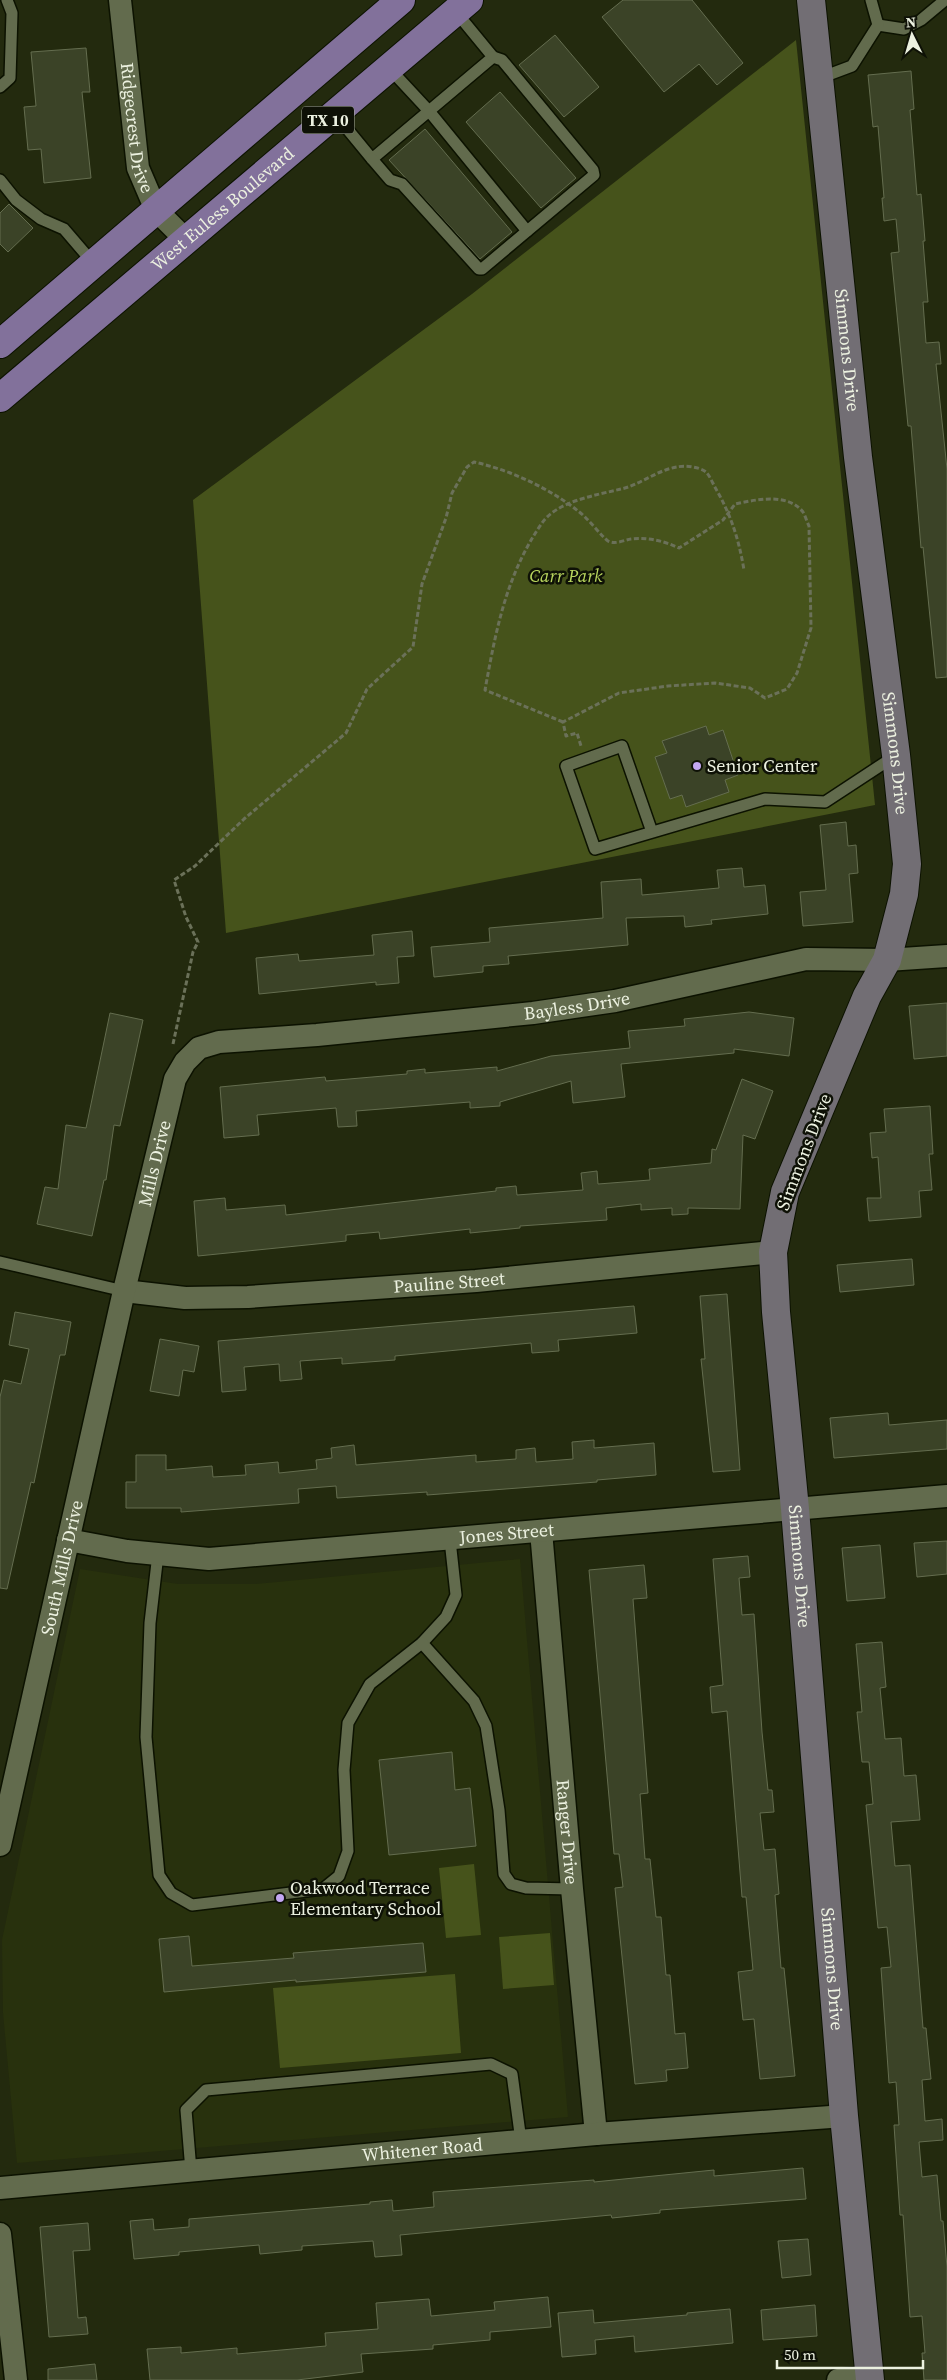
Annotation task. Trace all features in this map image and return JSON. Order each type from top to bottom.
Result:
[{"type":"main road","name":"TX 10","points":[[0,344],[400,0]]},
{"type":"main road","name":"West Euless Boulevard","points":[[0,398],[462,6]]},
{"type":"street","name":"Ridgecrest Drive","points":[[120,0],[138,168],[156,210],[187,241]]},
{"type":"street","name":"Simmons Drive","points":[[810,0],[858,457],[896,756],[907,864],[904,894],[887,960],[868,996],[785,1192],[773,1252],[776,1312],[795,1508],[844,2116],[870,2379]]},
{"type":"street","name":"Bayless Drive","points":[[204,1046],[219,1042],[317,1036],[542,1012],[615,1001],[806,959],[887,960],[947,956]]},
{"type":"street","name":"Mills Drive","points":[[124,1291],[176,1079],[185,1062],[199,1048],[204,1046]]},
{"type":"street","name":"Pauline Street","points":[[124,1291],[185,1298],[248,1298],[476,1281],[773,1252]]},
{"type":"street","name":"South Mills Drive","points":[[0,1844],[124,1291]]},
{"type":"street","name":"Jones Street","points":[[68,1540],[158,1554],[209,1559],[450,1540],[947,1496]]},
{"type":"street","name":"Ranger Drive","points":[[541,1531],[572,1889],[596,2134]]},
{"type":"street","name":"Whitener Road","points":[[0,2188],[596,2134],[844,2116]]},
{"type":"street","points":[[0,2234],[16,2380]]},
{"type":"street","points":[[838,2380],[870,2379]]},
{"type":"lane","points":[[0,87],[10,78],[12,13],[7,0]]},
{"type":"lane","points":[[819,79],[852,66],[878,25],[871,0]]},
{"type":"lane","points":[[878,25],[904,29],[922,20],[945,0]]},
{"type":"lane","points":[[335,114],[390,180],[402,184],[476,268],[482,269],[527,231],[594,173],[502,60],[493,57],[462,6]]},
{"type":"lane","points":[[372,159],[493,57]]},
{"type":"lane","points":[[389,68],[429,111],[527,231]]},
{"type":"lane","points":[[0,180],[16,200],[34,215],[64,229],[94,264]]},
{"type":"lane","points":[[652,832],[622,746],[566,766],[595,849],[765,799],[825,802],[896,756]]},
{"type":"lane","points":[[0,1262],[124,1291]]},
{"type":"lane","points":[[158,1554],[150,1623],[146,1737],[159,1874],[171,1893],[192,1905],[322,1889],[339,1876],[348,1851],[344,1770],[348,1722],[370,1684],[422,1643],[446,1617],[456,1595],[450,1540]]},
{"type":"lane","points":[[422,1643],[474,1701],[486,1726],[499,1810],[504,1874],[511,1884],[526,1888],[572,1889]]},
{"type":"lane","points":[[191,2171],[186,2110],[206,2090],[491,2064],[512,2074],[521,2141]]},
{"type":"path","points":[[176,1079],[170,1059],[193,952],[198,942],[186,917],[174,880],[195,866],[244,819],[346,733],[367,689],[413,647],[422,584],[446,518],[452,493],[467,467],[474,462],[495,467],[568,503],[580,512],[608,541],[616,543],[642,538],[666,542],[680,548],[723,520],[729,512],[734,504],[756,500],[777,499],[792,504],[802,512],[809,526],[811,628],[796,673],[787,689],[765,698],[750,688],[716,683],[628,692],[618,694],[563,722],[485,690],[497,624],[511,581],[527,547],[544,521],[568,503],[625,488],[677,467],[698,468],[706,472],[729,512],[738,537],[744,570]]},
{"type":"path","points":[[563,722],[566,736],[577,733],[586,759]]},
{"type":"shaded area","name":"Oakwood Terrace Elementary School","points":[[520,1559],[568,2117],[17,2163],[3,2013],[2,1940],[80,1569],[178,1584],[256,1584]]},
{"type":"green space","name":"Carr Park","points":[[796,40],[875,805],[226,933],[193,500],[472,294]]},
{"type":"green space","points":[[474,1864],[481,1935],[446,1938],[439,1868]]},
{"type":"green space","points":[[550,1933],[554,1985],[503,1989],[499,1937]]},
{"type":"green space","points":[[455,1974],[461,2053],[280,2068],[273,1988]]},
{"type":"building","points":[[623,0],[692,0],[743,63],[717,85],[699,64],[664,92],[602,17]]},
{"type":"building","points":[[555,35],[599,87],[564,117],[519,65]]},
{"type":"building","points":[[86,48],[90,92],[82,92],[91,178],[44,183],[41,149],[28,150],[24,107],[36,106],[31,52]]},
{"type":"building","points":[[911,71],[914,109],[910,110],[917,195],[921,194],[925,241],[923,241],[928,302],[923,302],[926,343],[939,342],[941,364],[936,364],[947,469],[947,677],[936,678],[923,547],[921,548],[911,426],[908,426],[891,253],[899,252],[896,219],[884,221],[878,126],[873,127],[868,75]]},
{"type":"building","points":[[500,92],[576,178],[541,208],[466,122]]},
{"type":"building","points":[[425,129],[512,232],[480,259],[389,160]]},
{"type":"building","points":[[9,204],[33,228],[8,252],[0,244],[0,213]]},
{"type":"building","name":"Senior Center","points":[[706,726],[709,735],[723,730],[738,775],[725,780],[729,792],[686,807],[682,795],[670,799],[655,757],[667,753],[662,741]]},
{"type":"building","points":[[846,822],[848,846],[856,845],[858,873],[849,874],[853,922],[803,926],[800,892],[826,890],[820,825]]},
{"type":"building","points":[[742,868],[744,887],[765,885],[768,914],[711,920],[712,924],[685,927],[684,916],[626,918],[628,945],[508,956],[509,964],[483,966],[483,972],[434,977],[431,947],[490,942],[489,928],[603,918],[601,882],[641,879],[642,895],[719,888],[717,870]]},
{"type":"building","points":[[412,931],[414,956],[397,957],[399,983],[376,985],[376,982],[259,994],[256,958],[298,954],[299,961],[374,955],[372,935]]},
{"type":"building","points":[[947,1003],[947,1056],[914,1059],[909,1006]]},
{"type":"building","points":[[749,1012],[794,1018],[789,1056],[734,1049],[734,1053],[621,1064],[625,1097],[573,1103],[571,1081],[500,1102],[500,1106],[470,1108],[470,1102],[356,1111],[357,1126],[338,1127],[336,1108],[257,1115],[259,1135],[224,1138],[220,1087],[325,1077],[326,1081],[407,1074],[407,1071],[425,1069],[425,1073],[497,1067],[497,1071],[551,1056],[630,1048],[628,1031],[685,1026],[684,1019]]},
{"type":"building","points":[[110,1013],[143,1020],[120,1126],[114,1125],[106,1180],[104,1180],[92,1236],[37,1224],[45,1187],[58,1189],[66,1125],[86,1128]]},
{"type":"building","points":[[742,1079],[773,1091],[755,1139],[743,1135],[740,1209],[688,1208],[688,1214],[672,1215],[672,1208],[641,1210],[641,1204],[606,1208],[607,1220],[520,1226],[520,1228],[470,1233],[470,1229],[380,1239],[379,1232],[346,1235],[346,1241],[198,1256],[194,1201],[225,1198],[226,1210],[285,1205],[286,1215],[496,1191],[496,1188],[516,1186],[517,1195],[583,1190],[581,1173],[597,1171],[598,1184],[650,1180],[649,1169],[711,1163],[712,1149],[716,1150]]},
{"type":"building","points":[[930,1106],[933,1154],[929,1154],[932,1190],[919,1191],[921,1217],[869,1221],[867,1198],[881,1198],[878,1157],[872,1158],[870,1133],[886,1132],[884,1109]]},
{"type":"building","points":[[912,1259],[914,1285],[840,1292],[837,1265]]},
{"type":"building","points":[[727,1294],[740,1470],[713,1472],[701,1359],[705,1359],[700,1296]]},
{"type":"building","points":[[634,1306],[637,1333],[558,1340],[559,1351],[532,1353],[531,1343],[395,1356],[395,1360],[342,1364],[342,1358],[300,1361],[302,1379],[280,1381],[279,1364],[244,1367],[246,1390],[222,1392],[218,1341]]},
{"type":"building","points":[[15,1312],[71,1322],[65,1355],[60,1355],[34,1483],[31,1482],[7,1589],[0,1588],[0,1397],[4,1380],[21,1384],[29,1349],[9,1345]]},
{"type":"building","points":[[160,1339],[199,1346],[194,1372],[183,1370],[179,1396],[150,1391]]},
{"type":"building","points":[[888,1413],[889,1425],[947,1420],[947,1449],[834,1458],[830,1418]]},
{"type":"building","points":[[594,1440],[594,1448],[654,1443],[656,1475],[597,1480],[597,1482],[427,1495],[427,1492],[337,1498],[336,1486],[298,1489],[299,1503],[181,1512],[181,1508],[126,1508],[126,1482],[136,1482],[136,1455],[166,1455],[166,1470],[212,1466],[213,1477],[246,1475],[245,1465],[278,1462],[279,1473],[317,1469],[316,1460],[332,1458],[331,1448],[354,1445],[356,1465],[476,1455],[476,1462],[516,1459],[516,1450],[535,1448],[536,1462],[573,1459],[572,1442]]},
{"type":"building","points":[[947,1541],[947,1574],[917,1577],[914,1543]]},
{"type":"building","points":[[880,1545],[885,1598],[847,1601],[842,1548]]},
{"type":"building","points":[[748,1556],[750,1577],[739,1578],[742,1615],[754,1614],[762,1732],[768,1790],[772,1790],[774,1812],[760,1813],[764,1850],[775,1849],[779,1894],[775,1895],[781,1968],[784,1968],[795,2076],[760,2079],[754,2019],[743,2020],[738,1972],[753,1970],[746,1897],[742,1897],[727,1711],[712,1713],[710,1687],[723,1685],[713,1559]]},
{"type":"building","points":[[644,1565],[647,1598],[633,1599],[648,1793],[640,1794],[645,1859],[650,1859],[656,1917],[661,1917],[666,1975],[670,1975],[675,2034],[685,2033],[688,2068],[666,2070],[667,2081],[635,2084],[615,1888],[623,1887],[619,1854],[614,1854],[589,1570]]},
{"type":"building","points":[[882,1642],[886,1687],[880,1688],[885,1739],[901,1738],[904,1776],[916,1775],[920,1820],[891,1822],[895,1866],[910,1865],[923,2028],[926,2028],[931,2079],[922,2080],[925,2121],[942,2119],[943,2140],[919,2142],[922,2177],[937,2175],[941,2221],[943,2221],[947,2267],[947,2380],[924,2380],[922,2353],[925,2353],[922,2316],[910,2317],[903,2215],[900,2215],[894,2125],[899,2125],[896,2082],[889,2083],[881,1968],[891,1967],[887,1927],[878,1928],[866,1805],[873,1804],[869,1762],[862,1762],[857,1712],[862,1712],[856,1644]]},
{"type":"building","points":[[452,1752],[455,1790],[470,1788],[476,1846],[389,1855],[379,1760]]},
{"type":"building","points":[[189,1936],[192,1966],[294,1958],[293,1953],[423,1943],[426,1972],[296,1982],[296,1980],[164,1992],[159,1939]]},
{"type":"building","points":[[803,2168],[806,2199],[660,2210],[660,2213],[612,2218],[611,2215],[400,2235],[402,2255],[375,2257],[373,2241],[302,2246],[302,2250],[260,2254],[259,2245],[179,2252],[179,2255],[134,2259],[130,2221],[153,2219],[154,2230],[189,2227],[189,2219],[370,2204],[370,2202],[392,2200],[393,2211],[434,2207],[433,2192],[594,2180],[594,2182],[714,2170],[714,2176]]},
{"type":"building","points":[[88,2223],[90,2250],[73,2251],[78,2318],[86,2317],[88,2334],[49,2337],[40,2227]]},
{"type":"building","points":[[808,2239],[811,2275],[782,2278],[778,2241]]},
{"type":"building","points":[[548,2297],[551,2327],[490,2332],[490,2340],[433,2345],[433,2349],[361,2354],[363,2372],[297,2380],[150,2380],[147,2349],[181,2347],[181,2353],[237,2348],[237,2354],[326,2346],[325,2333],[378,2329],[376,2303],[429,2299],[431,2316],[495,2310],[494,2302]]},
{"type":"building","points":[[815,2305],[817,2336],[763,2340],[761,2310]]},
{"type":"building","points":[[730,2309],[733,2343],[635,2352],[634,2336],[595,2340],[596,2354],[562,2357],[558,2313],[593,2310],[594,2323],[687,2315],[687,2313]]},
{"type":"building","points":[[95,2364],[97,2380],[48,2380],[48,2369]]},
{"type":"place","name":"Senior Center","points":[[697,766]]},
{"type":"place","name":"Oakwood Terrace Elementary School","points":[[280,1898]]}]
